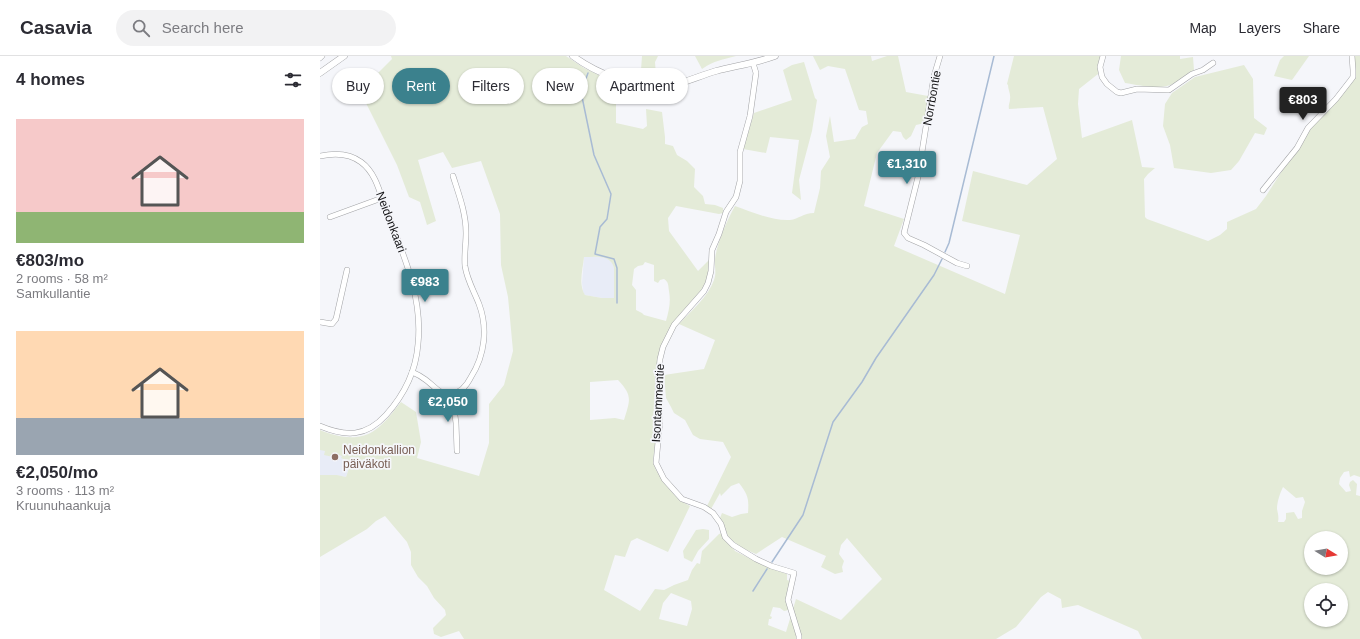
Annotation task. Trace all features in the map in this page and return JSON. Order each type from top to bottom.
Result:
[{"type":"street","points":[[320,73],[344,56]]},
{"type":"street","points":[[572,56],[603,73],[635,84],[654,88],[671,86],[713,72],[753,63],[775,56]]},
{"type":"street","name":"Norrbontie","points":[[940,56],[932,92],[918,177],[904,233],[908,238],[924,244],[957,263],[967,266]]},
{"type":"street","points":[[1103,56],[1100,67],[1102,77],[1107,84],[1117,92],[1121,93],[1141,89],[1169,90],[1192,74],[1203,70],[1213,63]]},
{"type":"street","points":[[1263,190],[1296,148],[1308,128],[1336,99],[1350,81],[1353,70],[1352,56]]},
{"type":"street","name":"Isontammentie","points":[[753,63],[756,73],[750,116],[740,152],[740,181],[737,193],[726,212],[712,250],[711,271],[708,283],[704,291],[674,325],[666,341],[660,359],[658,381],[660,421],[656,463],[659,472],[682,499],[704,507],[713,513],[721,524],[725,537],[733,545],[756,560],[794,573],[788,600],[799,639]]},
{"type":"street","name":"Neidonkaari","points":[[320,156],[340,154],[351,157],[359,161],[371,172],[410,273],[418,311],[419,342],[412,372],[406,387],[393,407],[374,426],[362,432],[347,434],[338,433],[320,426]]},
{"type":"street","points":[[412,372],[421,376],[441,392],[448,394],[458,393],[463,389],[476,370],[482,351],[484,330],[482,312],[465,267],[465,218],[453,176]]},
{"type":"street","points":[[330,217],[382,198]]},
{"type":"street","points":[[320,322],[332,324],[336,319],[346,270]]},
{"type":"street","points":[[452,394],[456,423],[457,451]]},
{"type":"shaded area","points":[[584,256],[607,258],[613,263],[614,298],[602,298],[585,295],[583,292],[582,283]]},
{"type":"shaded area","name":"Neidonkallion päiväkoti","points":[[320,440],[343,448],[350,464],[346,477],[336,475],[320,475]]},
{"type":"green space","points":[[391,56],[566,56],[584,68],[532,68],[532,104],[588,104],[588,70],[596,74],[596,104],[616,104],[616,123],[643,129],[647,126],[646,109],[662,112],[665,144],[673,146],[677,155],[687,161],[695,169],[694,187],[703,196],[705,204],[723,208],[723,213],[719,214],[676,206],[668,218],[669,231],[698,271],[709,260],[709,275],[703,288],[684,310],[661,347],[656,371],[658,421],[653,460],[656,470],[666,485],[679,500],[690,506],[668,552],[637,538],[631,541],[625,557],[615,555],[604,590],[640,611],[655,589],[664,590],[688,580],[697,563],[700,564],[702,551],[719,534],[722,533],[735,551],[769,568],[787,574],[787,580],[790,581],[789,610],[784,611],[780,608],[773,607],[770,616],[772,617],[769,619],[768,625],[786,632],[796,599],[841,620],[882,579],[847,538],[841,545],[839,554],[844,561],[842,567],[843,572],[835,574],[821,567],[826,556],[782,537],[756,554],[742,548],[729,538],[720,518],[722,513],[732,517],[748,513],[748,500],[746,494],[739,483],[731,486],[721,496],[720,493],[711,509],[707,506],[731,457],[723,442],[700,439],[693,435],[685,420],[674,413],[666,398],[664,375],[704,369],[715,340],[679,324],[699,304],[708,292],[714,280],[715,259],[718,246],[735,206],[762,216],[783,220],[790,220],[814,213],[820,188],[821,171],[830,157],[826,136],[830,116],[834,142],[855,139],[862,127],[868,124],[866,111],[859,110],[845,69],[828,66],[820,70],[813,56],[871,56],[872,61],[887,56],[898,56],[906,92],[928,96],[925,123],[916,125],[911,136],[906,140],[901,132],[893,131],[877,153],[864,206],[904,219],[894,246],[1005,294],[1020,235],[962,221],[973,171],[1027,185],[1057,159],[1043,107],[1009,109],[1010,95],[1007,84],[1014,56],[1101,56],[1098,74],[1079,89],[1078,104],[1082,138],[1132,120],[1142,167],[1155,168],[1144,179],[1145,217],[1208,241],[1220,235],[1227,229],[1227,222],[1256,209],[1266,196],[1310,127],[1352,83],[1354,56],[1360,56],[1360,477],[1354,475],[1350,477],[1349,471],[1344,472],[1340,478],[1339,484],[1346,492],[1351,491],[1349,485],[1353,480],[1357,484],[1356,495],[1360,496],[1360,639],[1142,639],[1138,631],[1078,605],[1062,608],[1061,599],[1048,592],[1041,597],[1016,627],[996,639],[464,639],[459,631],[441,637],[434,634],[433,628],[446,615],[445,610],[434,598],[427,586],[418,577],[411,565],[411,552],[407,542],[385,516],[376,521],[367,529],[320,557],[320,475],[337,475],[346,477],[350,465],[349,463],[348,465],[345,464],[346,460],[341,458],[342,456],[339,455],[338,458],[324,455],[325,451],[320,450],[320,430],[333,435],[348,437],[369,434],[389,417],[401,402],[416,412],[421,442],[417,458],[479,476],[489,443],[489,404],[504,385],[513,351],[508,297],[501,265],[500,214],[481,161],[452,168],[443,152],[418,160],[436,221],[427,225],[420,202],[409,197],[397,165],[366,104],[384,104],[383,68],[392,59]],"holes":[[[584,257],[602,257],[610,260],[614,268],[614,298],[602,298],[585,295],[581,281]],[[645,262],[654,265],[654,281],[658,283],[660,280],[664,279],[668,283],[670,302],[666,321],[644,315],[636,310],[636,290],[632,285],[634,269],[643,265]],[[618,380],[623,385],[629,398],[628,408],[624,420],[615,418],[590,420],[590,382]],[[1283,487],[1296,498],[1303,497],[1305,502],[1302,511],[1302,518],[1298,519],[1294,512],[1286,513],[1286,519],[1284,522],[1278,522],[1277,506]],[[671,593],[691,601],[692,609],[687,626],[659,619],[663,603]]]},
{"type":"green space","points":[[642,56],[658,56],[655,62],[655,68],[641,68]]},
{"type":"green space","points":[[695,56],[736,56],[715,62],[702,69]]},
{"type":"green space","points":[[1121,56],[1180,56],[1180,59],[1193,57],[1194,70],[1170,85],[1162,87],[1141,86],[1125,83],[1119,70]]},
{"type":"green space","points":[[1284,56],[1309,56],[1292,80],[1274,76],[1280,60]]},
{"type":"green space","points":[[804,62],[815,98],[817,100],[812,131],[799,180],[801,200],[792,193],[799,140],[770,137],[766,153],[743,149],[754,113],[792,100],[783,70],[792,65]]},
{"type":"green space","points":[[1244,65],[1253,79],[1254,118],[1267,128],[1264,135],[1255,133],[1239,161],[1231,170],[1211,173],[1174,168],[1170,145],[1163,126],[1165,104],[1172,93],[1195,77]]},
{"type":"green space","points":[[696,530],[709,530],[709,539],[698,551],[692,562],[684,558],[683,551]]},
{"type":"waterway","points":[[945,252],[949,243],[994,56]]},
{"type":"waterway","points":[[583,104],[594,155],[611,194],[607,219],[600,227],[595,254],[614,259],[617,268],[617,303]]},
{"type":"waterway","points":[[772,562],[803,515],[833,422],[862,382],[876,358],[934,275],[942,259]]},
{"type":"waterway","points":[[753,591],[767,569]]},
{"type":"place","name":"Neidonkallion päiväkoti","points":[[335,457]]}]
